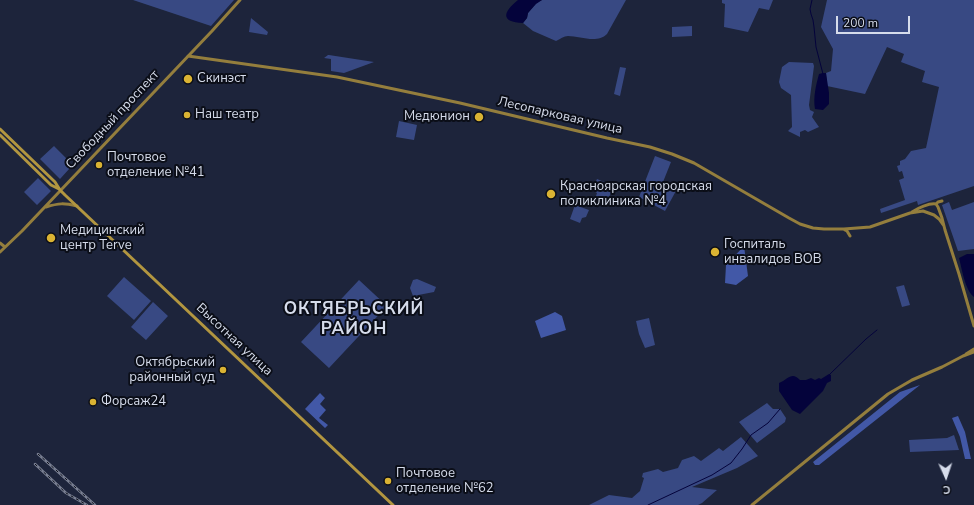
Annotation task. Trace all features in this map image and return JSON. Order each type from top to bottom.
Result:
[{"type":"main road","name":"Свободный проспект","points":[[0,252],[11,243],[240,0]]},
{"type":"main road","name":"Лесопарковая улица","points":[[188,56],[337,77],[460,103],[650,147],[694,163],[800,224],[818,229],[844,230],[870,227],[929,205]]},
{"type":"main road","points":[[0,129],[55,182],[60,190]]},
{"type":"main road","points":[[0,135],[51,185],[60,190]]},
{"type":"main road","name":"Высотная улица","points":[[60,190],[393,505]]},
{"type":"main road","points":[[929,213],[929,205],[942,201],[938,208],[938,212],[934,215]]},
{"type":"main road","points":[[44,208],[63,203],[77,206]]},
{"type":"main road","points":[[936,204],[942,218],[974,326]]},
{"type":"main road","points":[[910,212],[921,211],[934,215],[944,226]]},
{"type":"main road","points":[[844,230],[847,231],[850,236]]},
{"type":"main road","points":[[0,243],[5,247]]},
{"type":"main road","points":[[752,505],[888,394],[912,380],[942,368],[974,349]]},
{"type":"main road","points":[[963,356],[974,352]]},
{"type":"shaded area","points":[[133,0],[234,0],[211,26]]},
{"type":"shaded area","points":[[518,0],[542,0],[528,13],[527,18],[523,23],[510,21],[506,16],[509,9]]},
{"type":"shaded area","points":[[542,0],[626,0],[607,34],[603,37],[598,39],[588,39],[568,36],[556,41],[533,31],[523,23],[527,18],[528,13],[536,3]]},
{"type":"shaded area","points":[[722,0],[773,0],[769,10],[759,8],[748,32],[724,27],[725,4],[722,3]]},
{"type":"shaded area","points":[[827,0],[974,0],[974,186],[918,205],[917,201],[881,213],[880,209],[905,200],[899,180],[904,178],[902,171],[899,172],[897,166],[900,165],[900,161],[905,159],[911,151],[926,148],[939,87],[922,82],[925,71],[901,62],[904,54],[887,47],[865,94],[827,86],[826,73],[831,71],[833,49],[821,27]]},
{"type":"shaded area","points":[[251,18],[268,32],[267,35],[249,32]]},
{"type":"shaded area","points":[[692,26],[692,36],[672,37],[672,27]]},
{"type":"shaded area","points":[[328,55],[374,62],[344,73],[331,71],[331,59],[324,58]]},
{"type":"shaded area","points":[[789,62],[813,63],[814,66],[809,105],[810,110],[814,112],[812,117],[819,127],[808,132],[805,130],[800,132],[800,137],[788,131],[792,127],[791,95],[781,88],[779,82],[782,67]]},
{"type":"shaded area","points":[[620,67],[626,68],[620,96],[614,94]]},
{"type":"shaded area","points":[[826,73],[829,104],[823,110],[815,109],[814,100],[819,74]]},
{"type":"shaded area","points":[[399,121],[417,125],[414,140],[396,137]]},
{"type":"shaded area","points":[[54,146],[69,161],[70,168],[60,179],[40,159]]},
{"type":"shaded area","points":[[655,156],[671,162],[663,182],[677,189],[665,211],[639,197]]},
{"type":"shaded area","points":[[38,178],[51,191],[37,205],[24,192]]},
{"type":"shaded area","points":[[597,179],[614,186],[606,204],[595,199],[597,193],[592,190]]},
{"type":"shaded area","points":[[949,202],[952,210],[974,202],[974,249],[958,251],[942,205]]},
{"type":"shaded area","points":[[575,205],[589,210],[586,217],[582,218],[580,223],[570,219]]},
{"type":"shaded area","points":[[744,246],[748,276],[736,285],[725,283],[726,265]]},
{"type":"shaded area","points":[[967,254],[974,254],[974,297],[968,290],[959,258]]},
{"type":"shaded area","points":[[124,277],[151,301],[134,320],[107,296]]},
{"type":"shaded area","points":[[417,279],[436,287],[434,292],[413,296],[410,288],[413,280]]},
{"type":"shaded area","points":[[359,280],[387,306],[329,368],[301,342]]},
{"type":"shaded area","points":[[904,285],[910,305],[902,307],[896,287]]},
{"type":"shaded area","points":[[153,302],[168,316],[146,340],[131,327]]},
{"type":"shaded area","points":[[555,312],[562,316],[566,330],[541,338],[535,321]]},
{"type":"shaded area","points":[[649,318],[655,345],[645,348],[639,334],[636,321]]},
{"type":"shaded area","points":[[829,374],[831,375],[831,381],[827,383],[823,391],[800,414],[792,410],[779,391],[779,383],[792,376],[797,377],[800,380],[811,378],[815,380],[819,378],[821,379]]},
{"type":"shaded area","points":[[920,385],[819,465],[815,465],[813,462],[900,392]]},
{"type":"shaded area","points":[[320,393],[325,398],[320,404],[326,410],[319,418],[328,425],[325,428],[305,409]]},
{"type":"shaded area","points":[[767,403],[773,409],[780,409],[786,418],[785,422],[757,443],[739,422]]},
{"type":"shaded area","points":[[958,416],[965,432],[971,459],[965,459],[960,437],[952,418]]},
{"type":"shaded area","points":[[954,435],[959,450],[910,452],[909,440],[947,438]]},
{"type":"shaded area","points":[[741,437],[758,456],[737,468],[692,487],[717,490],[698,505],[589,505],[609,495],[632,498],[640,491],[644,478],[642,477],[643,473],[658,469],[663,472],[678,468],[682,460],[694,456],[701,461],[719,448],[723,451]]},
{"type":"waterway","points":[[812,0],[810,9],[813,20],[816,47],[823,74]]},
{"type":"waterway","points":[[829,375],[877,330]]},
{"type":"waterway","points":[[648,505],[712,475],[731,463],[751,435],[768,423],[780,409]]},
{"type":"railway","points":[[38,454],[95,505]]},
{"type":"railway","points":[[35,464],[66,493],[87,505]]},
{"type":"place","name":"Скинэст","points":[[188,79]]},
{"type":"place","name":"Наш театр","points":[[187,115]]},
{"type":"place","name":"Медюнион","points":[[479,117]]},
{"type":"place","name":"Почтовое отделение №41","points":[[99,165]]},
{"type":"place","name":"Красноярская городская поликлиника №4","points":[[551,194]]},
{"type":"place","name":"Медицинский центр Terve","points":[[51,238]]},
{"type":"place","name":"Госпиталь инвалидов ВОВ","points":[[715,252]]},
{"type":"place","name":"Октябрьский районный суд","points":[[223,370]]},
{"type":"place","name":"Форсаж24","points":[[93,402]]},
{"type":"place","name":"Почтовое отделение №62","points":[[388,481]]},
{"type":"district","name":"ОКТЯБРЬСКИЙ РАЙОН","points":[[354,320]]}]
